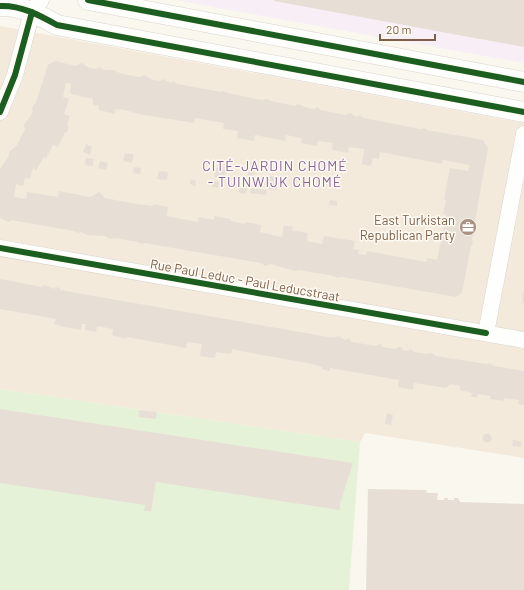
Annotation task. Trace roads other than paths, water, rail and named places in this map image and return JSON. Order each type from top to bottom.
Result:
[{"type":"street","points":[[88,0],[524,82]]},
{"type":"street","points":[[0,6],[36,6],[57,25],[524,112]]},
{"type":"street","points":[[0,112],[15,75],[36,6]]},
{"type":"street","points":[[486,333],[524,134]]},
{"type":"street","name":"Rue Paul Leduc - Paul Leducstraat","points":[[0,248],[524,340]]},
{"type":"place","name":"East Turkistan Republican Party","points":[[468,227]]},
{"type":"district","name":"CITÉ-JARDIN CHOMÉ - TUINWIJK CHOMÉ","points":[[275,174]]}]
